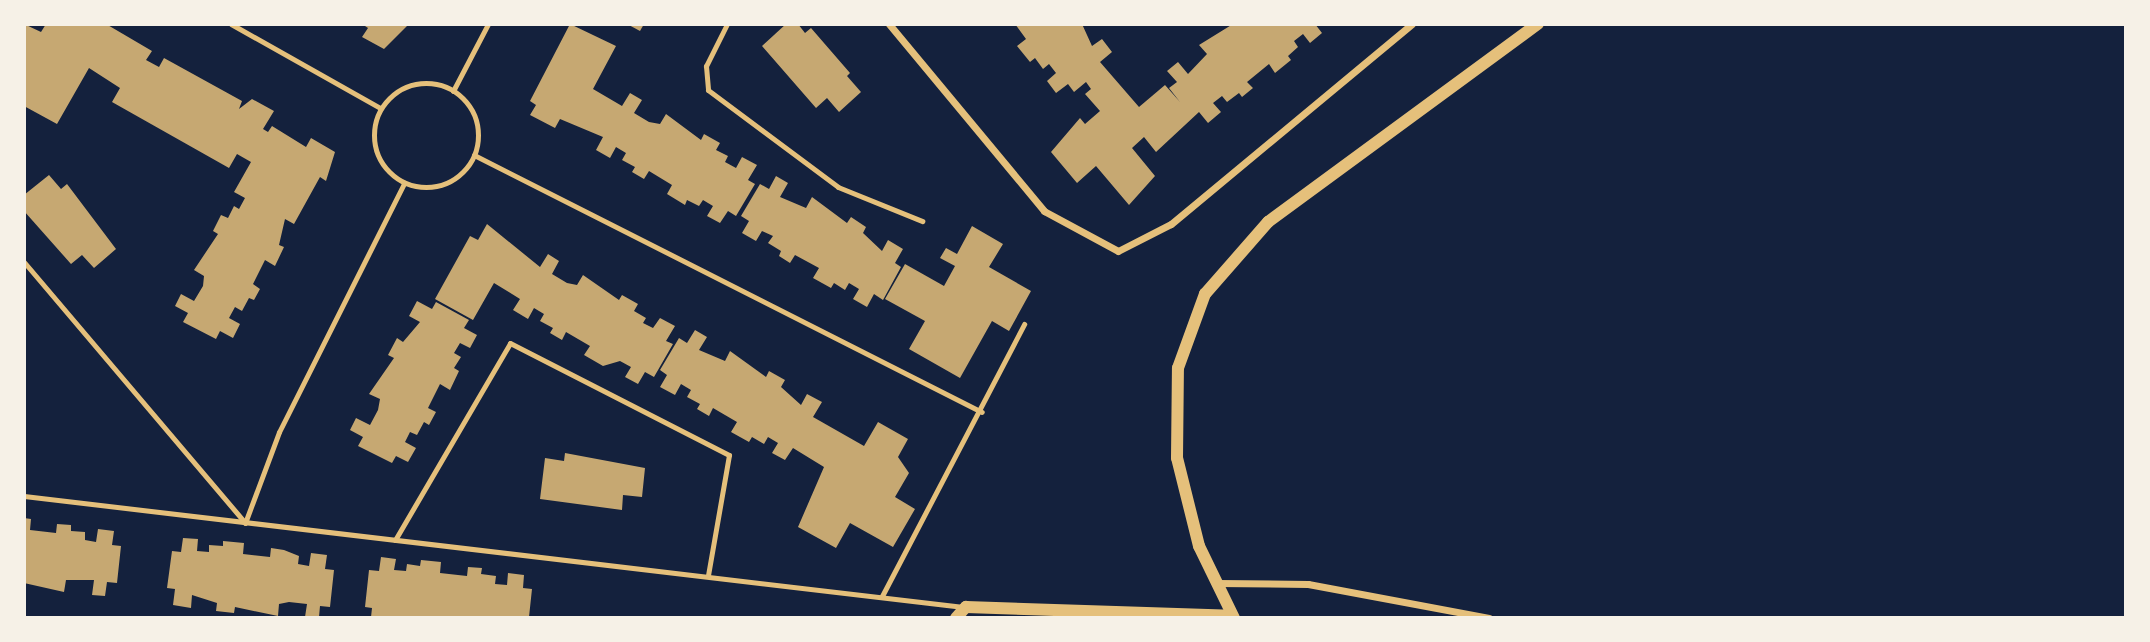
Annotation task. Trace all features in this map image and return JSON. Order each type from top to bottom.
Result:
[{"type":"street","points":[[889,24],[1044,211],[1118,251],[1171,224],[1412,24]]},
{"type":"street","points":[[1233,617],[1213,583],[1185,503],[1175,413],[1178,368],[1205,294],[1268,222],[1538,24]]},
{"type":"street","points":[[1213,583],[1308,584],[1489,618]]},
{"type":"street","points":[[957,618],[966,607],[1233,617]]},
{"type":"lane","points":[[232,24],[380,107]]},
{"type":"lane","points":[[453,91],[488,24]]},
{"type":"lane","points":[[727,24],[706,66],[708,90],[838,187],[922,221]]},
{"type":"lane","points":[[426,82],[453,91],[477,122],[474,155],[453,180],[429,186],[404,183],[376,150],[380,107],[408,86],[426,82]]},
{"type":"lane","points":[[474,155],[982,412]]},
{"type":"lane","points":[[245,523],[279,432],[404,183]]},
{"type":"lane","points":[[24,262],[245,523]]},
{"type":"lane","points":[[882,597],[982,412],[1024,324]]},
{"type":"lane","points":[[395,540],[510,343],[729,455],[708,575]]},
{"type":"lane","points":[[24,496],[966,607]]},
{"type":"building","points":[[24,24],[41,32],[46,24],[106,24],[152,51],[146,60],[159,67],[164,58],[242,101],[239,109],[252,99],[274,111],[263,129],[268,132],[272,126],[306,147],[311,138],[335,152],[326,181],[320,177],[294,224],[285,219],[279,245],[284,247],[275,266],[265,260],[253,284],[260,289],[254,300],[249,298],[242,311],[235,307],[229,318],[240,324],[233,338],[220,331],[216,339],[183,322],[188,313],[175,306],[181,294],[194,301],[203,286],[204,276],[194,270],[218,234],[213,231],[221,215],[228,218],[234,206],[239,209],[245,198],[234,192],[251,162],[237,154],[229,168],[112,102],[120,88],[89,68],[57,124],[24,106]]},
{"type":"building","points":[[362,24],[409,24],[384,49],[362,37],[368,28]]},
{"type":"building","points":[[570,24],[616,46],[593,89],[622,106],[630,93],[642,100],[634,113],[649,122],[660,124],[666,114],[701,140],[704,134],[720,143],[716,150],[728,156],[725,162],[736,168],[742,157],[757,165],[748,180],[755,184],[736,216],[728,211],[720,223],[707,216],[713,206],[703,200],[699,206],[687,200],[685,205],[667,194],[672,185],[649,171],[644,179],[632,172],[635,167],[622,160],[626,153],[616,147],[610,158],[596,150],[603,137],[560,119],[555,128],[530,115],[536,105],[530,101]]},
{"type":"building","points":[[627,24],[644,24],[640,31]]},
{"type":"building","points":[[786,24],[798,24],[805,33],[811,28],[850,73],[847,76],[861,92],[839,112],[827,98],[816,108],[762,46]]},
{"type":"building","points":[[1015,24],[1082,24],[1092,46],[1102,39],[1112,52],[1100,62],[1139,107],[1165,85],[1180,102],[1169,88],[1177,82],[1167,71],[1178,62],[1188,74],[1207,54],[1199,45],[1233,24],[1315,24],[1322,33],[1310,43],[1303,34],[1294,41],[1298,47],[1288,56],[1291,60],[1275,73],[1269,64],[1247,82],[1253,88],[1242,97],[1239,93],[1227,102],[1222,96],[1213,103],[1221,112],[1208,123],[1199,112],[1156,152],[1144,137],[1132,148],[1155,176],[1129,205],[1096,166],[1077,183],[1051,152],[1080,118],[1085,124],[1100,111],[1085,94],[1091,89],[1086,82],[1074,92],[1068,84],[1056,93],[1047,81],[1056,73],[1049,64],[1043,69],[1035,58],[1030,62],[1017,46],[1026,39]]},
{"type":"building","points":[[49,175],[61,189],[67,184],[116,249],[94,268],[82,255],[71,264],[24,211],[24,195]]},
{"type":"building","points":[[776,176],[788,183],[780,197],[806,208],[812,197],[847,223],[851,217],[866,227],[863,233],[882,251],[888,240],[903,249],[895,263],[901,267],[883,300],[874,294],[867,307],[853,299],[859,289],[849,283],[845,290],[834,283],[831,288],[813,278],[819,268],[795,255],[790,263],[779,256],[781,251],[768,243],[773,236],[762,231],[756,241],[742,233],[749,221],[741,216],[760,184],[769,189]]},
{"type":"building","points":[[487,224],[540,267],[548,254],[559,261],[552,274],[567,283],[577,285],[583,275],[619,300],[622,295],[638,304],[634,311],[646,318],[643,323],[653,328],[660,318],[675,326],[666,341],[673,344],[654,377],[645,372],[638,384],[625,377],[631,367],[620,361],[603,366],[584,355],[590,346],[566,332],[562,340],[550,333],[553,328],[540,321],[544,314],[534,308],[528,319],[513,310],[520,299],[494,283],[473,320],[435,299],[470,236],[478,240]]},
{"type":"building","points":[[972,226],[1003,244],[989,267],[1031,291],[1009,331],[992,321],[960,378],[909,349],[925,321],[885,299],[905,264],[944,286],[955,266],[940,258],[946,248],[957,254]]},
{"type":"building","points":[[417,301],[432,309],[436,302],[469,320],[464,328],[477,335],[470,348],[460,343],[454,353],[461,357],[454,368],[459,371],[450,390],[440,384],[428,408],[436,412],[429,425],[424,422],[417,435],[410,432],[405,442],[416,448],[408,462],[396,456],[392,463],[358,446],[363,437],[350,430],[356,418],[370,425],[378,410],[380,399],[369,394],[394,358],[388,355],[397,338],[403,342],[420,322],[409,316]]},
{"type":"building","points":[[695,330],[707,337],[699,350],[725,361],[730,351],[766,377],[769,371],[785,380],[781,387],[801,405],[807,394],[822,402],[813,417],[864,446],[878,422],[908,439],[898,457],[909,473],[895,497],[915,509],[893,547],[850,523],[836,548],[798,527],[824,467],[793,448],[785,460],[772,453],[778,443],[768,437],[764,444],[752,437],[749,442],[731,432],[737,422],[713,408],[709,416],[697,409],[700,404],[687,397],[691,390],[681,384],[675,395],[660,387],[667,375],[660,370],[679,338],[687,343]]},
{"type":"building","points":[[565,453],[645,468],[642,497],[623,495],[622,510],[540,499],[545,458],[564,461]]},
{"type":"building","points":[[24,518],[31,519],[30,530],[56,533],[57,524],[71,525],[71,531],[85,532],[85,540],[96,542],[98,529],[114,531],[112,545],[121,546],[117,583],[107,582],[105,596],[92,595],[94,580],[66,580],[64,592],[24,583]]},
{"type":"building","points":[[183,538],[198,539],[197,551],[209,552],[209,545],[223,546],[223,541],[244,543],[243,554],[270,557],[271,548],[284,550],[299,556],[298,564],[309,566],[311,553],[327,555],[325,569],[334,570],[330,607],[320,606],[319,617],[305,617],[307,604],[289,602],[279,604],[278,616],[235,607],[234,613],[216,611],[217,603],[192,595],[191,608],[173,605],[175,589],[167,588],[172,551],[181,552]]},
{"type":"building","points":[[381,557],[396,559],[394,570],[406,571],[407,564],[420,566],[421,560],[441,562],[440,573],[467,576],[468,567],[482,568],[481,574],[496,576],[495,584],[507,585],[508,573],[524,575],[523,588],[532,589],[529,617],[371,617],[372,608],[365,607],[369,570],[379,571]]}]
